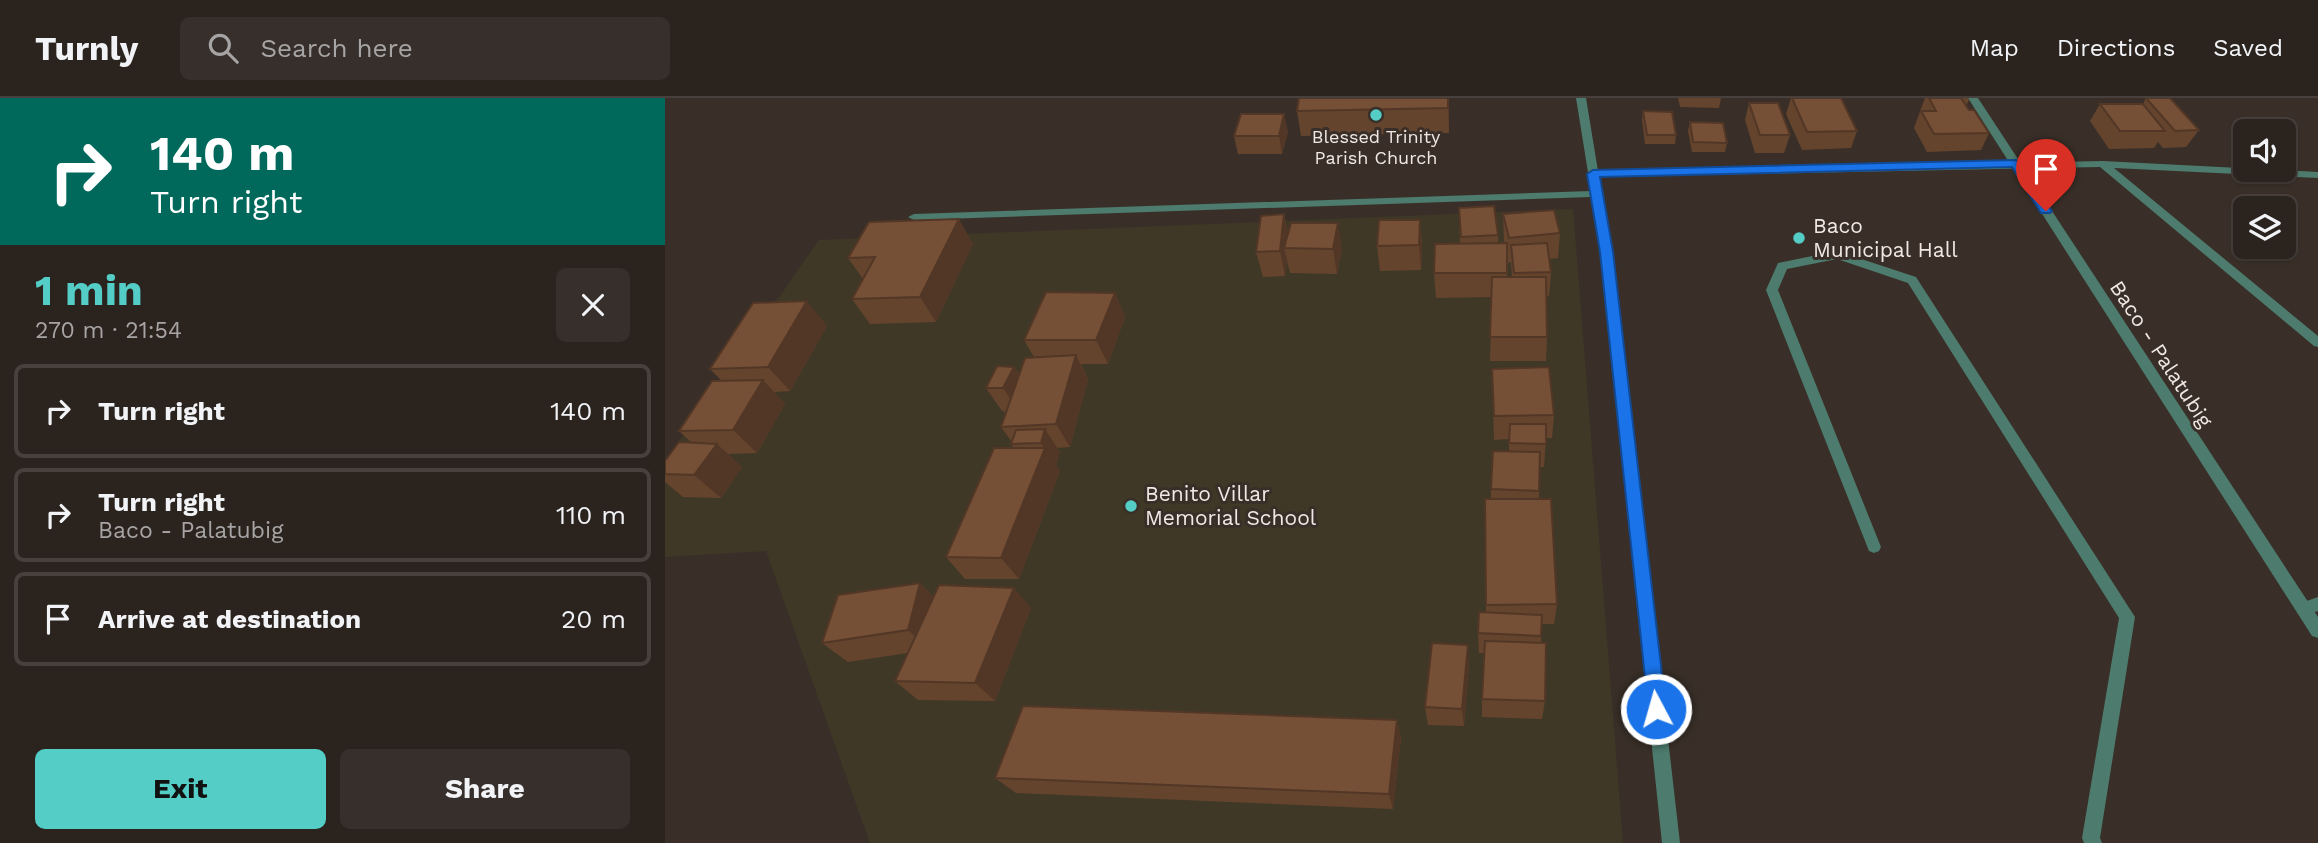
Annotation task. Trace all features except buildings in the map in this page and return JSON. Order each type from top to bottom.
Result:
[{"type":"street","points":[[1581,98],[1606,252],[1671,843]]},
{"type":"street","name":"Baco - Palatubig","points":[[1973,98],[2311,607],[2318,631]]},
{"type":"street","points":[[1593,174],[2103,164],[2318,175]]},
{"type":"street","points":[[2103,164],[2318,342]]},
{"type":"street","points":[[914,217],[1597,194]]},
{"type":"street","points":[[1874,547],[1772,290],[1782,266],[1837,255],[1912,280],[2127,617],[2091,838],[2093,843]]},
{"type":"shaded area","name":"Benito Villar Memorial School","points":[[1573,209],[1623,843],[870,843],[766,551],[665,557],[665,461],[819,240]]},
{"type":"place","name":"Blessed Trinity Parish Church","points":[[1376,115]]},
{"type":"place","name":"Baco Municipal Hall","points":[[1799,238]]},
{"type":"place","name":"Benito Villar Memorial School","points":[[1131,506]]},
{"type":"route","points":[[1656,709],[1606,252],[1593,174],[2015,164],[2046,211]]}]
